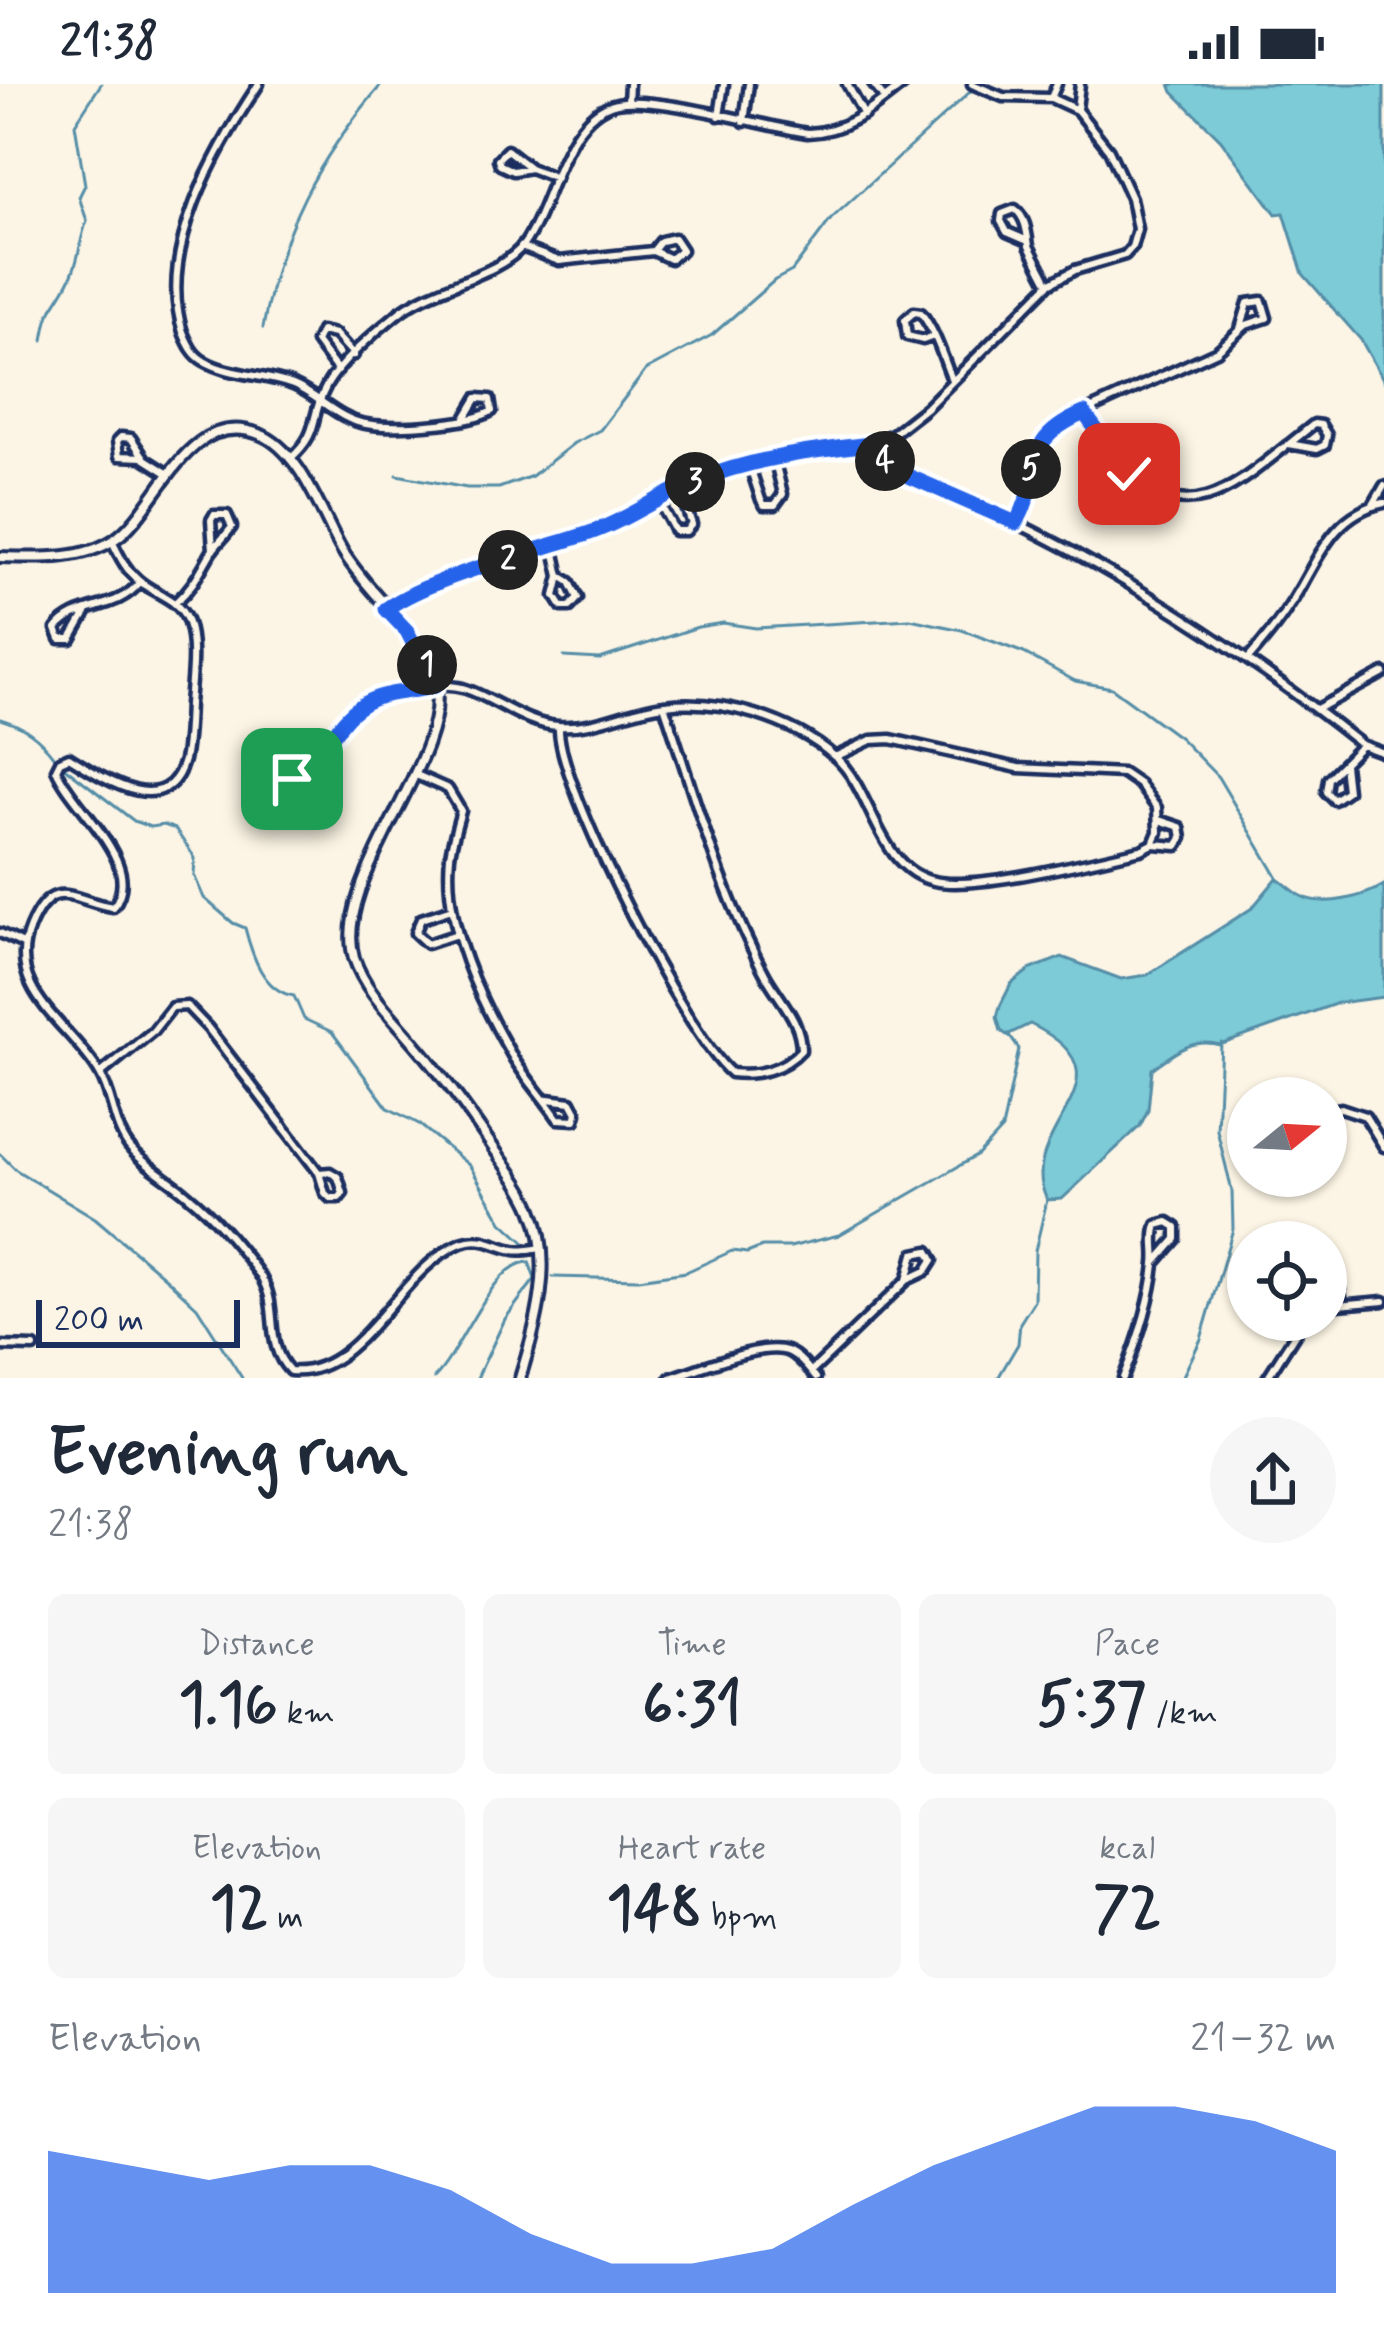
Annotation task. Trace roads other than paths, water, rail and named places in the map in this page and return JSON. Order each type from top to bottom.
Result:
[{"type":"street","points":[[259,84],[198,189],[176,295],[189,346],[206,362],[296,386],[365,424],[464,421],[488,414],[493,404],[490,399],[477,398],[464,421]]},
{"type":"street","points":[[628,84],[628,102]]},
{"type":"street","points":[[718,116],[724,84]]},
{"type":"street","points":[[744,122],[749,84]]},
{"type":"street","points":[[847,84],[864,115]]},
{"type":"street","points":[[874,84],[885,99]]},
{"type":"street","points":[[290,459],[310,439],[320,402],[338,371],[402,309],[494,268],[521,247],[543,212],[566,150],[585,122],[607,106],[628,102],[825,133],[864,115],[904,84]]},
{"type":"street","points":[[386,609],[432,586],[614,525],[679,489],[749,464],[870,444],[894,433],[1049,284],[1075,270],[1125,255],[1136,238],[1131,198],[1120,171],[1077,110],[1051,98],[1003,97],[972,84]]},
{"type":"street","points":[[1051,98],[1057,84]]},
{"type":"street","points":[[1077,110],[1080,84]]},
{"type":"street","points":[[530,168],[513,171],[498,159],[507,150],[530,168],[556,178]]},
{"type":"street","points":[[1028,241],[1007,232],[1002,214],[1015,209],[1022,215],[1028,241],[1049,284]]},
{"type":"street","points":[[521,247],[560,261],[653,251],[670,260],[682,250],[674,238],[653,251]]},
{"type":"street","points":[[1016,523],[1041,443],[1084,413],[1217,351],[1240,329],[1267,318],[1262,302],[1249,303],[1240,329]]},
{"type":"street","points":[[934,336],[923,340],[908,336],[904,320],[921,313],[934,336],[952,380]]},
{"type":"street","points":[[338,371],[319,350],[321,332],[335,334],[355,356]]},
{"type":"street","points":[[1084,413],[1129,474],[1154,490],[1180,498],[1218,495],[1238,486],[1289,444],[1314,424],[1321,425],[1327,435],[1325,445],[1317,448],[1289,444]]},
{"type":"street","points":[[0,557],[62,556],[112,541],[135,521],[167,472],[191,448],[243,430],[273,442],[290,459],[345,554],[407,631],[435,686],[433,724],[360,896],[350,941],[364,980],[458,1096],[532,1209],[542,1248],[538,1306],[520,1378]]},
{"type":"street","points":[[144,458],[119,456],[117,441],[131,438],[144,458],[167,472]]},
{"type":"street","points":[[870,444],[897,471],[1073,553],[1250,658],[1362,745],[1384,753]]},
{"type":"street","points":[[749,464],[764,505],[775,505],[783,494],[774,458]]},
{"type":"street","points":[[1373,506],[1384,486]]},
{"type":"street","points":[[658,500],[675,531],[686,531],[692,524],[691,513],[679,489]]},
{"type":"street","points":[[1250,658],[1294,600],[1326,539],[1384,503]]},
{"type":"street","points":[[176,602],[196,583],[232,527],[227,515],[220,513],[211,520],[213,550]]},
{"type":"street","points":[[112,541],[140,582],[176,602],[188,622],[184,761],[175,777],[159,790],[140,793],[116,786],[69,757],[59,760],[56,769],[63,786],[109,845],[124,883],[113,907],[64,893],[38,911],[23,944],[29,988],[100,1074],[127,1145],[192,1198],[269,1286],[275,1349],[290,1371],[320,1371],[349,1355],[401,1293],[451,1249],[476,1240],[490,1240],[515,1251],[542,1248]]},
{"type":"street","points":[[553,544],[560,576],[555,596],[562,607],[569,608],[578,598],[560,576]]},
{"type":"street","points":[[87,610],[71,639],[60,639],[56,629],[60,623],[87,610],[120,601],[140,582]]},
{"type":"street","points":[[1317,709],[1384,673]]},
{"type":"street","points":[[310,770],[286,783],[289,800],[304,798],[310,770],[345,719],[362,705],[381,695],[435,686],[462,687],[538,723],[560,727],[603,722],[664,705],[701,704],[759,717],[807,737],[835,757],[861,789],[899,861],[933,881],[982,880],[1153,844],[1181,844],[1176,824],[1159,820]]},
{"type":"street","points":[[560,727],[562,761],[647,945],[695,1032],[731,1073],[748,1075],[780,1067],[801,1050],[801,1033],[766,976],[740,918],[664,705]]},
{"type":"street","points":[[835,757],[872,740],[891,739],[1018,767],[1123,773],[1152,797],[1159,820],[1153,844]]},
{"type":"street","points":[[1344,764],[1347,791],[1334,800],[1325,786],[1344,764],[1362,745]]},
{"type":"street","points":[[414,774],[448,789],[460,811],[450,856],[452,909],[458,934],[514,1060],[548,1099],[558,1119],[575,1120],[571,1102],[548,1099]]},
{"type":"street","points":[[452,909],[421,919],[415,933],[427,944],[458,934]]},
{"type":"street","points":[[0,934],[23,944]]},
{"type":"street","points":[[100,1074],[153,1031],[172,1007],[187,1006],[319,1173],[325,1193],[339,1198],[343,1193],[338,1177],[319,1173]]},
{"type":"street","points":[[1347,1110],[1365,1116],[1384,1147]]},
{"type":"street","points":[[1123,1378],[1136,1347],[1156,1262],[1154,1232],[1157,1225],[1168,1222],[1176,1227],[1175,1239],[1156,1262]]},
{"type":"street","points":[[670,1378],[778,1350],[790,1352],[813,1375],[907,1280],[931,1265],[928,1251],[914,1254],[907,1280]]},
{"type":"street","points":[[1347,1303],[1384,1301]]},
{"type":"street","points":[[1267,1378],[1291,1341]]},
{"type":"street","points":[[0,1346],[34,1347]]},
{"type":"water","points":[[1170,84],[1384,84],[1384,381],[1361,340],[1303,274],[1284,213],[1276,214],[1221,140]]},
{"type":"water","points":[[1277,878],[1303,897],[1322,901],[1355,897],[1384,885],[1384,997],[1338,1003],[1220,1045],[1201,1043],[1176,1052],[1152,1069],[1148,1110],[1140,1126],[1062,1199],[1047,1200],[1041,1174],[1046,1150],[1076,1085],[1076,1065],[1062,1044],[1030,1024],[1007,1035],[1001,1031],[997,1017],[1011,984],[1029,970],[1062,957],[1121,979],[1147,975],[1252,908]]},
{"type":"waterway","points":[[43,340],[49,314],[72,275],[87,221],[79,197],[85,185],[75,124],[101,84]]},
{"type":"waterway","points":[[263,328],[280,259],[305,197],[338,140],[382,84]]},
{"type":"waterway","points":[[397,475],[467,488],[499,488],[532,476],[574,443],[600,430],[646,370],[712,335],[792,271],[831,219],[972,90]]},
{"type":"waterway","points":[[564,657],[600,659],[723,623],[756,628],[910,619],[962,630],[1024,653],[1075,681],[1112,688],[1180,738],[1218,777],[1279,880]]},
{"type":"waterway","points":[[0,719],[30,733],[54,757]]},
{"type":"waterway","points":[[63,766],[134,821],[175,829],[195,858],[194,875],[204,898],[245,928],[267,979],[294,996],[304,1019],[332,1032],[388,1108],[419,1124],[470,1166],[502,1222],[526,1244]]},
{"type":"waterway","points":[[553,1277],[639,1279],[686,1272],[732,1251],[790,1247],[839,1235],[978,1155],[1002,1129],[1019,1049],[1008,1034]]},
{"type":"waterway","points":[[1182,1378],[1201,1339],[1233,1229],[1232,1191],[1217,1130],[1221,1043]]},
{"type":"waterway","points":[[0,1154],[16,1170],[95,1218],[167,1279],[197,1307],[242,1378]]},
{"type":"waterway","points":[[998,1378],[1018,1344],[1020,1323],[1034,1301],[1035,1251],[1047,1200]]},
{"type":"waterway","points":[[434,1378],[502,1277],[529,1262],[535,1279],[505,1319],[477,1378]]}]
